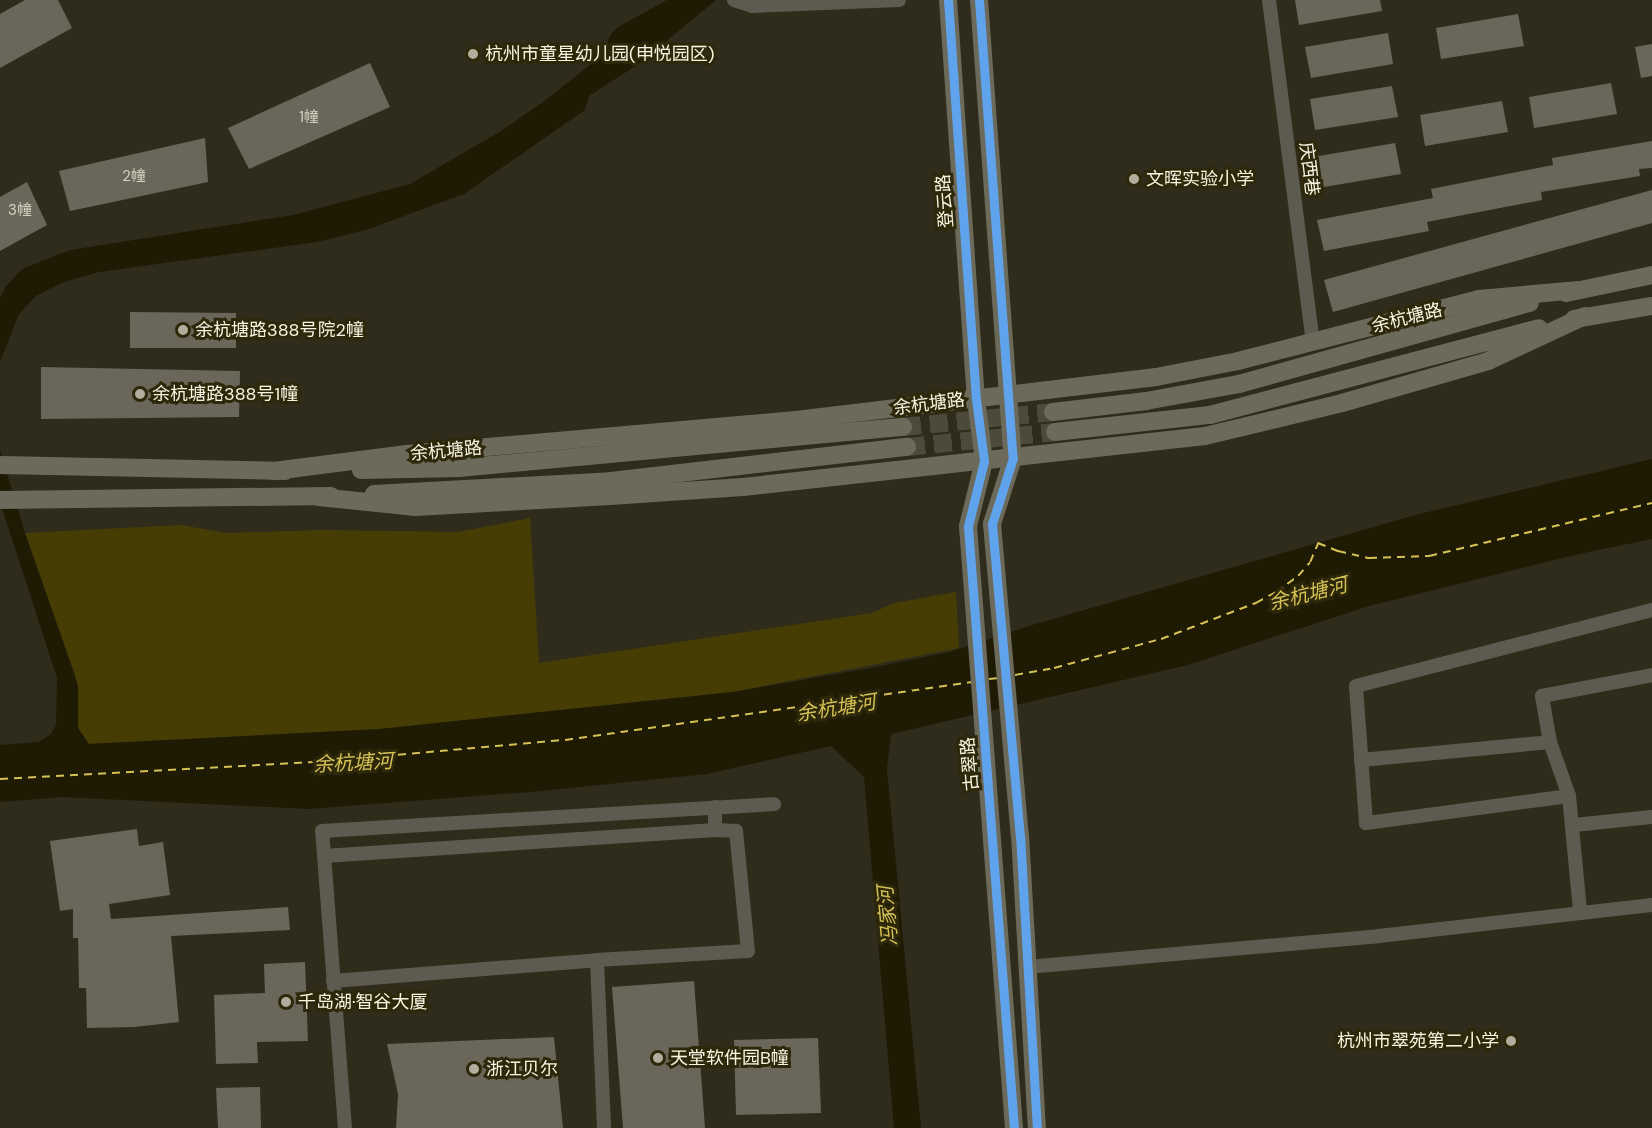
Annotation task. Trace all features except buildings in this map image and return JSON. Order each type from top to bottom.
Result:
[{"type":"main road","name":"登云路","points":[[948,0],[976,399]]},
{"type":"main road","points":[[979,0],[1013,458],[992,525],[1020,835],[1037,1128]]},
{"type":"main road","name":"余杭塘路","points":[[1053,412],[1146,401],[1239,384],[1577,290],[1652,275]]},
{"type":"main road","name":"余杭塘路","points":[[274,471],[407,454],[796,420],[1156,377],[1238,361],[1479,299],[1577,290]]},
{"type":"main road","name":"余杭塘路","points":[[1055,432],[1210,415],[1585,316],[1652,306]]},
{"type":"main road","name":"余杭塘路","points":[[319,497],[427,506],[743,487],[1205,436],[1342,403],[1488,361],[1585,316]]},
{"type":"main road","name":"古翠路","points":[[976,399],[984,461],[968,526],[1014,1128]]},
{"type":"main road","name":"余杭塘路","points":[[4,465],[274,471],[459,468],[903,426]]},
{"type":"main road","name":"余杭塘路","points":[[0,500],[319,497],[611,481],[907,447]]},
{"type":"street","points":[[734,0],[752,6],[899,0]]},
{"type":"street","name":"庆西巷","points":[[1269,0],[1313,342]]},
{"type":"street","points":[[1569,796],[1366,823],[1356,686],[1652,610]]},
{"type":"street","points":[[1580,911],[1574,825],[1569,796],[1550,742],[1542,696],[1652,675]]},
{"type":"street","points":[[1361,760],[1550,742]]},
{"type":"street","points":[[345,1128],[322,831],[774,804]]},
{"type":"street","points":[[715,807],[715,830]]},
{"type":"street","points":[[1574,825],[1652,816]]},
{"type":"street","points":[[324,856],[715,830],[736,831],[748,951],[597,960],[333,981]]},
{"type":"street","points":[[1027,967],[1378,936],[1652,904]]},
{"type":"street","points":[[597,960],[604,1128]]},
{"type":"shaded area","points":[[530,518],[539,663],[872,613],[894,603],[956,592],[959,648],[733,692],[380,729],[89,744],[78,728],[78,686],[25,533],[181,525],[226,533],[323,530],[458,532]]},
{"type":"water","points":[[667,0],[716,0],[640,63],[589,96],[585,110],[464,194],[366,230],[317,242],[99,272],[61,283],[36,296],[19,314],[0,362],[0,298],[6,286],[22,269],[70,250],[293,215],[410,184],[501,131],[543,102],[596,60],[606,47],[610,35],[618,27]]},
{"type":"water","points":[[0,450],[25,533],[78,686],[78,728],[89,744],[380,729],[733,692],[881,666],[949,652],[1032,625],[1415,515],[1652,459],[1652,539],[1579,554],[1369,606],[1188,665],[891,734],[887,769],[921,1128],[894,1128],[864,777],[831,746],[707,774],[531,792],[309,809],[62,797],[0,802],[0,745],[39,742],[51,734],[56,725],[57,678],[0,502]]},
{"type":"ferry route","points":[[1015,675],[1054,668],[1161,639],[1256,603],[1298,576],[1310,562],[1318,543],[1338,551],[1369,558],[1429,556],[1652,503]]},
{"type":"ferry route","points":[[989,679],[999,678]]},
{"type":"ferry route","points":[[0,779],[328,761],[565,740],[972,682]]},
{"type":"tunnel","points":[[903,427],[1053,412]]},
{"type":"tunnel","points":[[907,447],[1055,432]]},
{"type":"cycle path","points":[[948,0],[976,399],[984,461],[968,526],[1014,1128]]},
{"type":"cycle path","points":[[979,0],[1013,458],[992,524],[1020,835],[1037,1128]]},
{"type":"place","name":"杭州市童星幼儿园(申悦园区)","points":[[473,54]]},
{"type":"place","name":"文晖实验小学","points":[[1134,179]]},
{"type":"place","name":"余杭塘路388号院2幢","points":[[183,330]]},
{"type":"place","name":"余杭塘路388号1幢","points":[[140,394]]},
{"type":"place","name":"千岛湖·智谷大厦","points":[[286,1002]]},
{"type":"place","name":"杭州市翠苑第二小学","points":[[1511,1041]]},
{"type":"place","name":"天堂软件园B幢","points":[[658,1058]]},
{"type":"place","name":"浙江贝尔","points":[[474,1069]]},
{"type":"water label","name":"余杭塘河","points":[[1308,594]]},
{"type":"water label","name":"余杭塘河","points":[[836,708]]},
{"type":"water label","name":"余杭塘河","points":[[353,763]]},
{"type":"water label","name":"冯家河","points":[[888,916]]}]
